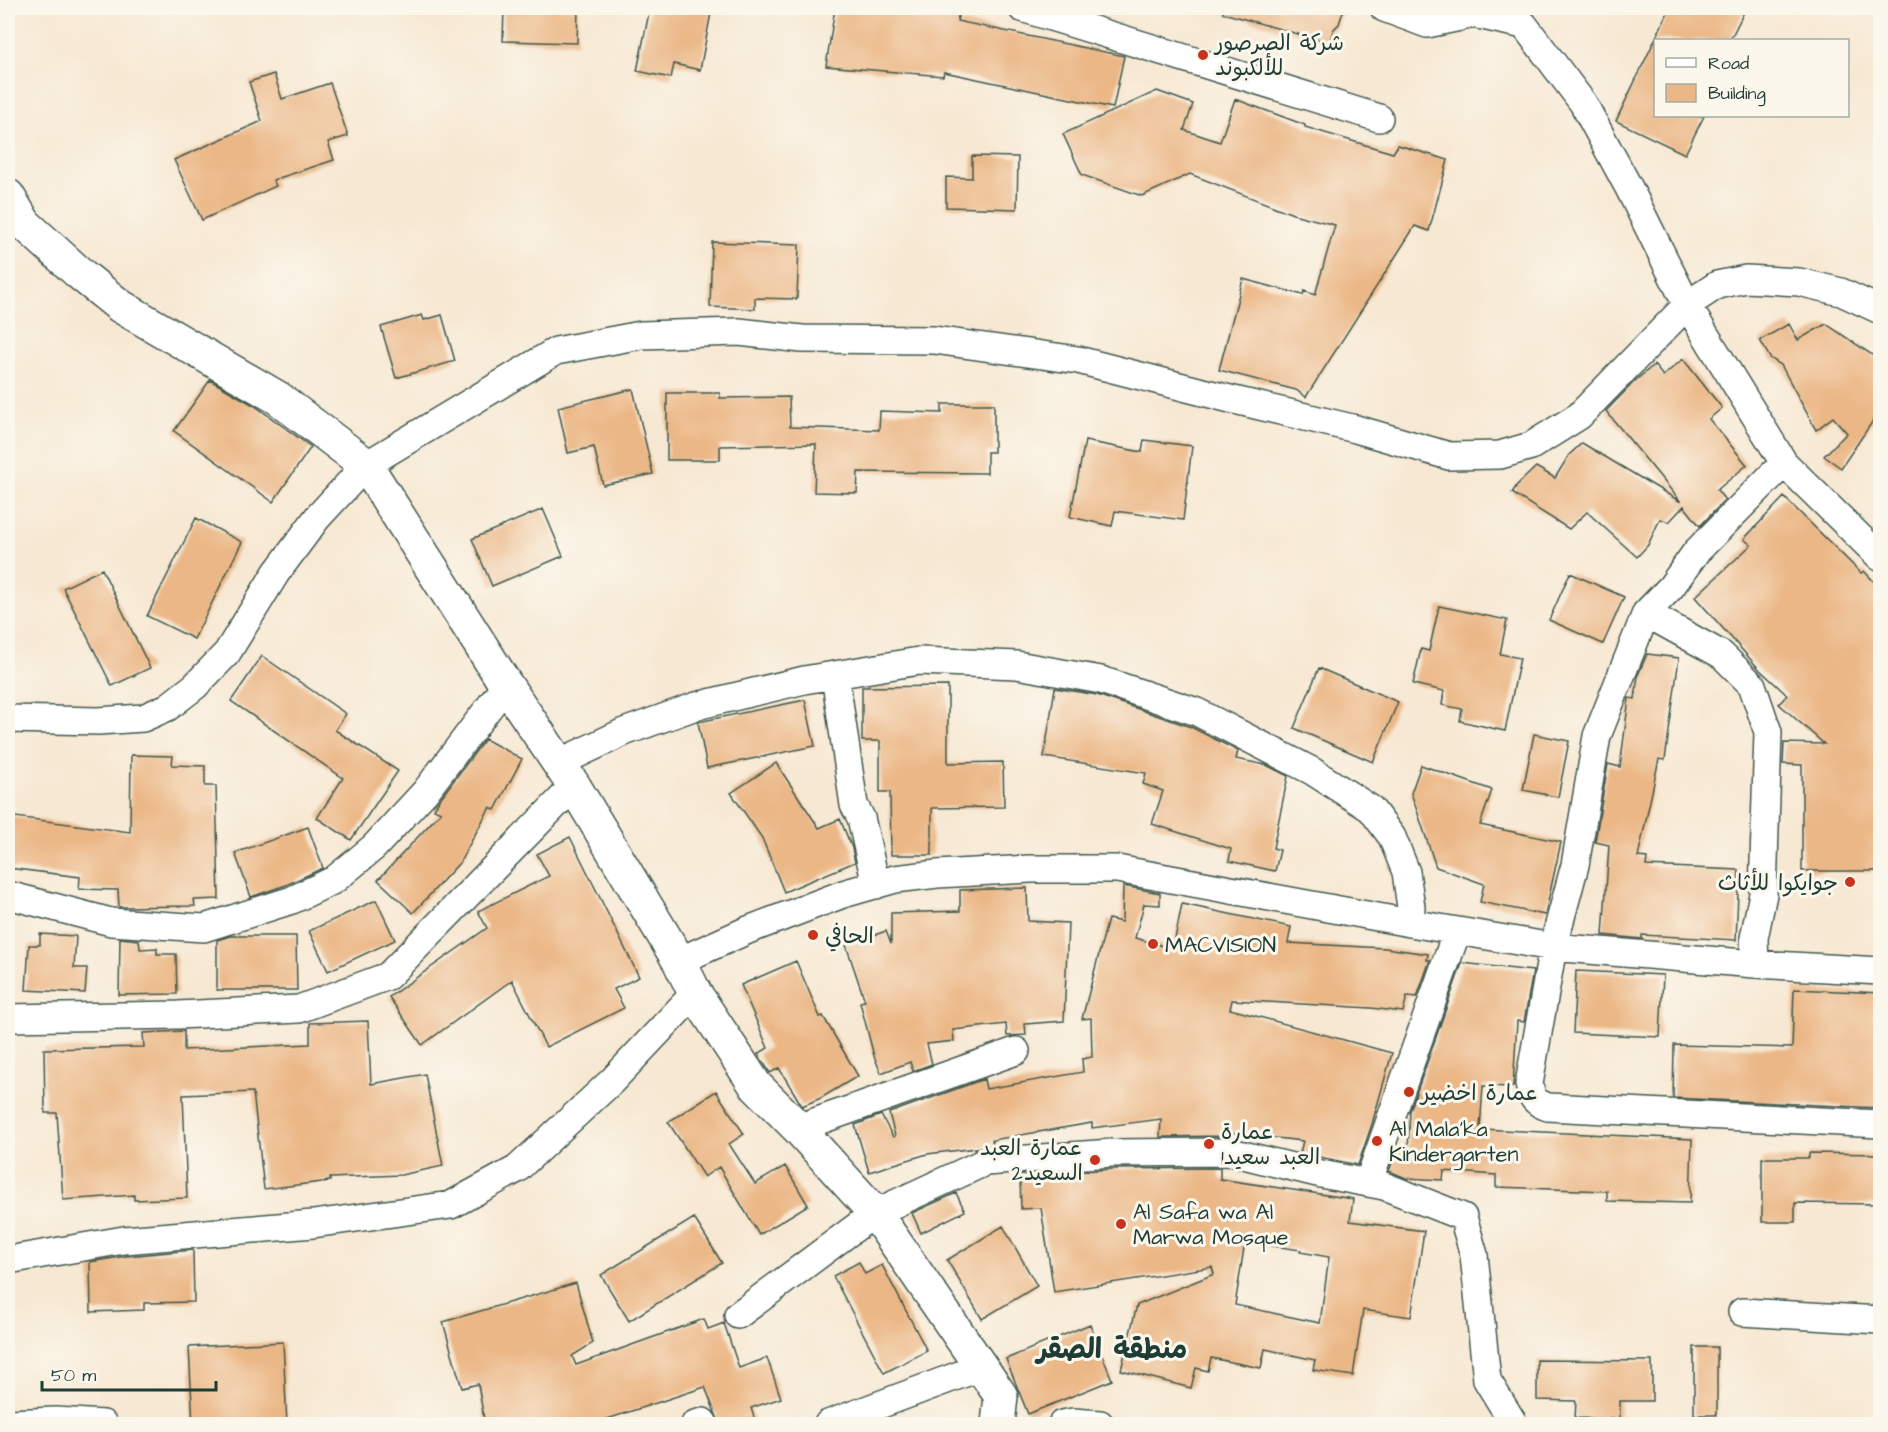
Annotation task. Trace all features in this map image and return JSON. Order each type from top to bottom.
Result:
[{"type":"street","points":[[1022,8],[1379,118]]},
{"type":"street","points":[[1384,8],[1427,24],[1474,14],[1524,26],[1583,103],[1629,188],[1687,305],[1784,463],[1881,557]]},
{"type":"street","points":[[8,196],[25,224],[79,273],[120,306],[278,398],[366,465],[506,685],[567,774],[679,961],[694,993],[756,1086],[798,1128],[875,1213],[1001,1396],[998,1425]]},
{"type":"street","points":[[8,719],[98,721],[143,718],[168,707],[195,686],[227,653],[276,573],[317,518],[366,465],[555,351],[640,335],[739,332],[802,339],[934,340],[1078,360],[1356,429],[1449,456],[1500,455],[1531,446],[1579,416],[1687,305],[1717,285],[1746,279],[1799,282],[1841,292],[1881,310]]},
{"type":"street","points":[[1784,463],[1695,552],[1671,588],[1646,613],[1598,736],[1575,865],[1553,947],[1529,1084],[1530,1094],[1536,1103],[1548,1107],[1881,1124]]},
{"type":"street","points":[[1646,613],[1722,656],[1752,685],[1768,732],[1763,894],[1754,938],[1755,964]]},
{"type":"street","points":[[8,1018],[178,1015],[299,1009],[388,976],[567,774],[624,732],[696,706],[804,680],[919,661],[1017,665],[1101,680],[1197,712],[1312,771],[1371,809],[1392,837],[1406,872],[1411,907],[1410,923]]},
{"type":"street","points":[[835,675],[854,805],[861,818],[876,885]]},
{"type":"street","points":[[8,895],[111,922],[204,928],[292,900],[334,880],[374,847],[425,792],[506,685]]},
{"type":"street","points":[[679,961],[748,930],[843,894],[896,879],[937,874],[1030,869],[1117,869],[1553,947],[1755,964],[1881,971]]},
{"type":"street","points":[[1368,1183],[1457,931]]},
{"type":"street","points":[[8,1260],[124,1239],[313,1224],[451,1205],[517,1169],[612,1081],[694,993]]},
{"type":"street","points":[[798,1128],[1016,1051]]},
{"type":"street","points":[[738,1315],[875,1213],[985,1162],[1112,1153],[1231,1152],[1321,1174],[1384,1186],[1463,1217],[1474,1255],[1487,1380],[1514,1425]]},
{"type":"street","points":[[1742,1312],[1881,1320]]},
{"type":"street","points":[[828,1425],[981,1367]]},
{"type":"street","points":[[8,1423],[56,1421],[103,1425]]},
{"type":"street","points":[[695,1425],[703,1422],[704,1425]]},
{"type":"street","points":[[1062,1425],[1073,1422],[1100,1425]]},
{"type":"building","points":[[504,8],[578,8],[577,43],[503,41]]},
{"type":"building","points":[[650,8],[712,8],[700,70],[674,64],[671,78],[637,71]]},
{"type":"building","points":[[835,8],[931,8],[959,12],[957,21],[1124,56],[1113,108],[944,72],[943,76],[826,66]]},
{"type":"building","points":[[1223,8],[1344,8],[1339,24],[1333,30],[1330,43],[1223,13]]},
{"type":"building","points":[[1670,8],[1746,8],[1730,39],[1655,39]]},
{"type":"building","points":[[1654,41],[1654,117],[1704,117],[1685,154],[1616,121]]},
{"type":"building","points":[[274,74],[282,99],[330,83],[348,136],[328,142],[334,160],[273,180],[276,186],[202,220],[174,160],[262,121],[249,82]]},
{"type":"building","points":[[1157,91],[1193,104],[1184,130],[1220,142],[1235,99],[1305,125],[1305,127],[1393,153],[1398,145],[1448,160],[1429,231],[1415,226],[1306,397],[1296,390],[1219,370],[1243,279],[1303,295],[1304,291],[1315,295],[1335,225],[1293,214],[1190,174],[1142,196],[1082,175],[1063,134]]},
{"type":"building","points":[[972,156],[1018,157],[1017,209],[946,207],[946,177],[972,178]]},
{"type":"building","points":[[712,242],[799,245],[797,299],[755,298],[755,309],[710,307]]},
{"type":"building","points":[[422,315],[424,320],[442,315],[455,361],[396,378],[381,327]]},
{"type":"building","points":[[1789,324],[1798,340],[1826,324],[1881,361],[1881,409],[1841,468],[1824,456],[1847,433],[1833,417],[1816,430],[1781,365],[1770,358],[1760,340]]},
{"type":"building","points":[[1683,359],[1722,408],[1709,419],[1747,465],[1717,490],[1725,500],[1700,526],[1684,506],[1669,522],[1660,519],[1648,545],[1637,557],[1587,512],[1569,529],[1512,493],[1536,467],[1555,478],[1569,455],[1582,443],[1681,502],[1606,411],[1654,365],[1663,376]]},
{"type":"building","points":[[210,380],[255,406],[311,447],[273,502],[174,431]]},
{"type":"building","points":[[633,389],[653,474],[603,485],[594,447],[568,453],[558,407]]},
{"type":"building","points":[[667,393],[720,393],[720,398],[789,397],[790,427],[879,430],[880,411],[942,413],[942,404],[994,404],[994,452],[987,452],[987,473],[858,472],[857,493],[814,492],[816,444],[720,446],[720,460],[667,460]]},
{"type":"building","points":[[1144,440],[1192,446],[1183,520],[1115,511],[1112,526],[1070,517],[1085,441],[1142,452]]},
{"type":"building","points":[[1784,497],[1861,573],[1864,571],[1881,589],[1881,871],[1802,871],[1802,765],[1783,764],[1784,743],[1824,744],[1779,704],[1787,695],[1760,670],[1695,597],[1751,545],[1744,539]]},
{"type":"building","points":[[543,509],[563,556],[492,586],[472,539]]},
{"type":"building","points":[[196,518],[242,542],[194,639],[147,616]]},
{"type":"building","points":[[102,569],[150,668],[112,686],[63,588]]},
{"type":"building","points":[[1570,573],[1624,597],[1603,644],[1549,620]]},
{"type":"building","points":[[1439,606],[1507,620],[1500,654],[1520,658],[1505,731],[1460,721],[1462,709],[1442,705],[1444,691],[1413,684],[1421,649],[1429,651]]},
{"type":"building","points":[[1647,654],[1679,658],[1665,760],[1659,759],[1638,857],[1647,858],[1646,866],[1739,870],[1736,940],[1642,935],[1642,939],[1603,935],[1609,845],[1595,842],[1608,764],[1620,767],[1629,698],[1635,699],[1638,675]]},
{"type":"building","points":[[262,656],[346,714],[335,730],[398,771],[351,840],[317,818],[343,778],[231,701]]},
{"type":"building","points":[[1319,668],[1398,702],[1373,762],[1294,728]]},
{"type":"building","points":[[948,686],[948,763],[1003,762],[1004,807],[932,808],[932,855],[891,855],[890,792],[880,792],[880,741],[862,741],[862,687]]},
{"type":"building","points":[[1055,688],[1097,695],[1191,727],[1238,751],[1236,759],[1266,765],[1288,776],[1273,848],[1280,850],[1275,871],[1229,861],[1231,849],[1152,824],[1163,791],[1143,784],[1146,773],[1044,757]]},
{"type":"building","points":[[805,700],[815,746],[707,768],[698,722]]},
{"type":"building","points":[[1534,734],[1569,741],[1558,797],[1523,790]]},
{"type":"building","points":[[485,739],[522,759],[495,810],[490,807],[460,862],[413,913],[378,880],[441,812],[434,809],[439,800]]},
{"type":"building","points":[[131,755],[173,756],[172,765],[205,766],[205,786],[216,786],[219,899],[194,900],[195,906],[119,907],[118,890],[79,889],[80,877],[8,868],[8,816],[130,832]]},
{"type":"building","points":[[776,763],[819,828],[840,819],[855,862],[784,892],[762,838],[731,793]]},
{"type":"building","points":[[1421,765],[1492,790],[1480,825],[1561,842],[1545,915],[1480,902],[1484,884],[1436,867],[1411,793]]},
{"type":"building","points":[[308,827],[323,868],[286,885],[251,897],[235,853]]},
{"type":"building","points":[[570,837],[639,977],[614,989],[624,1008],[546,1047],[512,980],[422,1045],[389,997],[487,928],[478,911],[549,876],[537,854]]},
{"type":"building","points":[[1123,886],[1160,893],[1160,905],[1144,904],[1135,938],[1173,949],[1182,904],[1291,927],[1288,943],[1385,948],[1428,954],[1427,960],[1430,960],[1417,997],[1407,996],[1403,1012],[1232,1000],[1230,1009],[1392,1053],[1358,1165],[1300,1153],[1303,1141],[1221,1132],[1221,1136],[1160,1137],[1161,1119],[1092,1128],[1092,1123],[992,1140],[993,1146],[927,1154],[869,1172],[855,1125],[881,1115],[893,1137],[895,1136],[889,1113],[984,1079],[986,1089],[1083,1072],[1082,1059],[1092,1057],[1091,1018],[1082,1019],[1108,919],[1122,922]]},
{"type":"building","points":[[1027,888],[1028,921],[1068,923],[1064,1021],[1025,1024],[1026,1035],[1007,1036],[1006,1024],[953,1030],[954,1041],[927,1044],[932,1064],[913,1071],[910,1062],[881,1073],[874,1056],[860,1002],[865,1001],[846,945],[886,931],[891,944],[891,913],[960,911],[960,890]]},
{"type":"building","points":[[376,900],[395,940],[328,971],[309,931]]},
{"type":"building","points":[[40,934],[76,936],[74,968],[87,968],[85,993],[26,990],[29,945],[40,945]]},
{"type":"building","points":[[230,936],[296,936],[297,990],[217,990],[217,940]]},
{"type":"building","points":[[120,938],[139,940],[140,949],[157,948],[157,954],[176,954],[177,994],[119,995]]},
{"type":"building","points":[[796,961],[820,1017],[823,1016],[858,1076],[821,1098],[802,1106],[779,1068],[770,1073],[758,1054],[768,1048],[741,985]]},
{"type":"building","points":[[1462,963],[1533,971],[1524,1022],[1517,1021],[1513,1087],[1483,1086],[1480,1129],[1692,1139],[1690,1203],[1607,1201],[1607,1191],[1496,1187],[1496,1175],[1444,1171],[1443,1180],[1406,1178],[1389,1171],[1397,1148],[1408,1149],[1410,1111]]},
{"type":"building","points":[[1576,971],[1663,975],[1660,1037],[1573,1033]]},
{"type":"building","points":[[1794,989],[1881,993],[1881,1108],[1673,1098],[1674,1045],[1792,1048]]},
{"type":"building","points":[[368,1021],[371,1084],[425,1074],[443,1166],[401,1175],[330,1178],[330,1181],[264,1189],[253,1092],[183,1095],[187,1198],[134,1200],[134,1195],[63,1200],[57,1113],[45,1113],[44,1049],[144,1047],[143,1033],[184,1031],[184,1050],[310,1044],[310,1023]]},
{"type":"building","points":[[716,1091],[744,1134],[729,1144],[755,1184],[785,1166],[808,1205],[759,1235],[719,1167],[704,1177],[668,1122]]},
{"type":"building","points":[[1809,1153],[1881,1154],[1881,1204],[1795,1203],[1795,1222],[1762,1222],[1762,1158],[1809,1158]]},
{"type":"building","points":[[1220,1168],[1220,1179],[1353,1199],[1350,1221],[1424,1231],[1411,1317],[1363,1310],[1353,1376],[1313,1370],[1315,1360],[1265,1349],[1261,1368],[1211,1358],[1208,1371],[1196,1368],[1191,1388],[1121,1370],[1137,1305],[1214,1274],[1212,1267],[1054,1292],[1041,1208],[1021,1209],[1020,1175],[1113,1169]],"holes":[[[1245,1242],[1301,1250],[1300,1252],[1329,1257],[1320,1323],[1235,1305]]]},
{"type":"building","points":[[956,1193],[965,1211],[921,1233],[912,1213]]},
{"type":"building","points":[[694,1218],[722,1263],[629,1321],[601,1275]]},
{"type":"building","points":[[1003,1226],[1037,1286],[982,1319],[947,1260]]},
{"type":"building","points":[[193,1250],[194,1302],[144,1303],[144,1310],[91,1312],[90,1262]]},
{"type":"building","points":[[859,1262],[865,1274],[882,1265],[927,1351],[884,1373],[833,1276]]},
{"type":"building","points":[[576,1283],[593,1343],[572,1356],[576,1365],[704,1319],[708,1329],[724,1323],[739,1368],[767,1358],[781,1398],[751,1408],[755,1420],[741,1425],[720,1425],[705,1387],[589,1425],[485,1425],[478,1384],[462,1388],[443,1322]]},
{"type":"building","points":[[1090,1324],[1112,1380],[1028,1414],[1006,1359]]},
{"type":"building","points":[[283,1342],[287,1425],[193,1425],[189,1347]]},
{"type":"building","points":[[1694,1347],[1717,1347],[1717,1415],[1694,1415]]},
{"type":"building","points":[[1537,1360],[1652,1361],[1652,1401],[1620,1401],[1620,1419],[1575,1418],[1576,1401],[1537,1400]]},
{"type":"place","name":"شركة الصرصور للألكبوند","points":[[1203,55]]},
{"type":"place","name":"جوايكوا للأثاث","points":[[1850,882]]},
{"type":"place","name":"الحافي","points":[[813,935]]},
{"type":"place","name":"MACVISION","points":[[1153,944]]},
{"type":"place","name":"عمارة اخضير","points":[[1409,1092]]},
{"type":"place","name":"Al Mala'ka Kindergarten","points":[[1377,1141]]},
{"type":"place","name":"عمارة العبد سعيد1","points":[[1209,1144]]},
{"type":"place","name":"عمارة العبد السعيد2","points":[[1095,1160]]},
{"type":"place","name":"Al Safa wa Al Marwa Mosque","points":[[1121,1224]]},
{"type":"district","name":"منطقة الصقر","points":[[1112,1348]]}]
